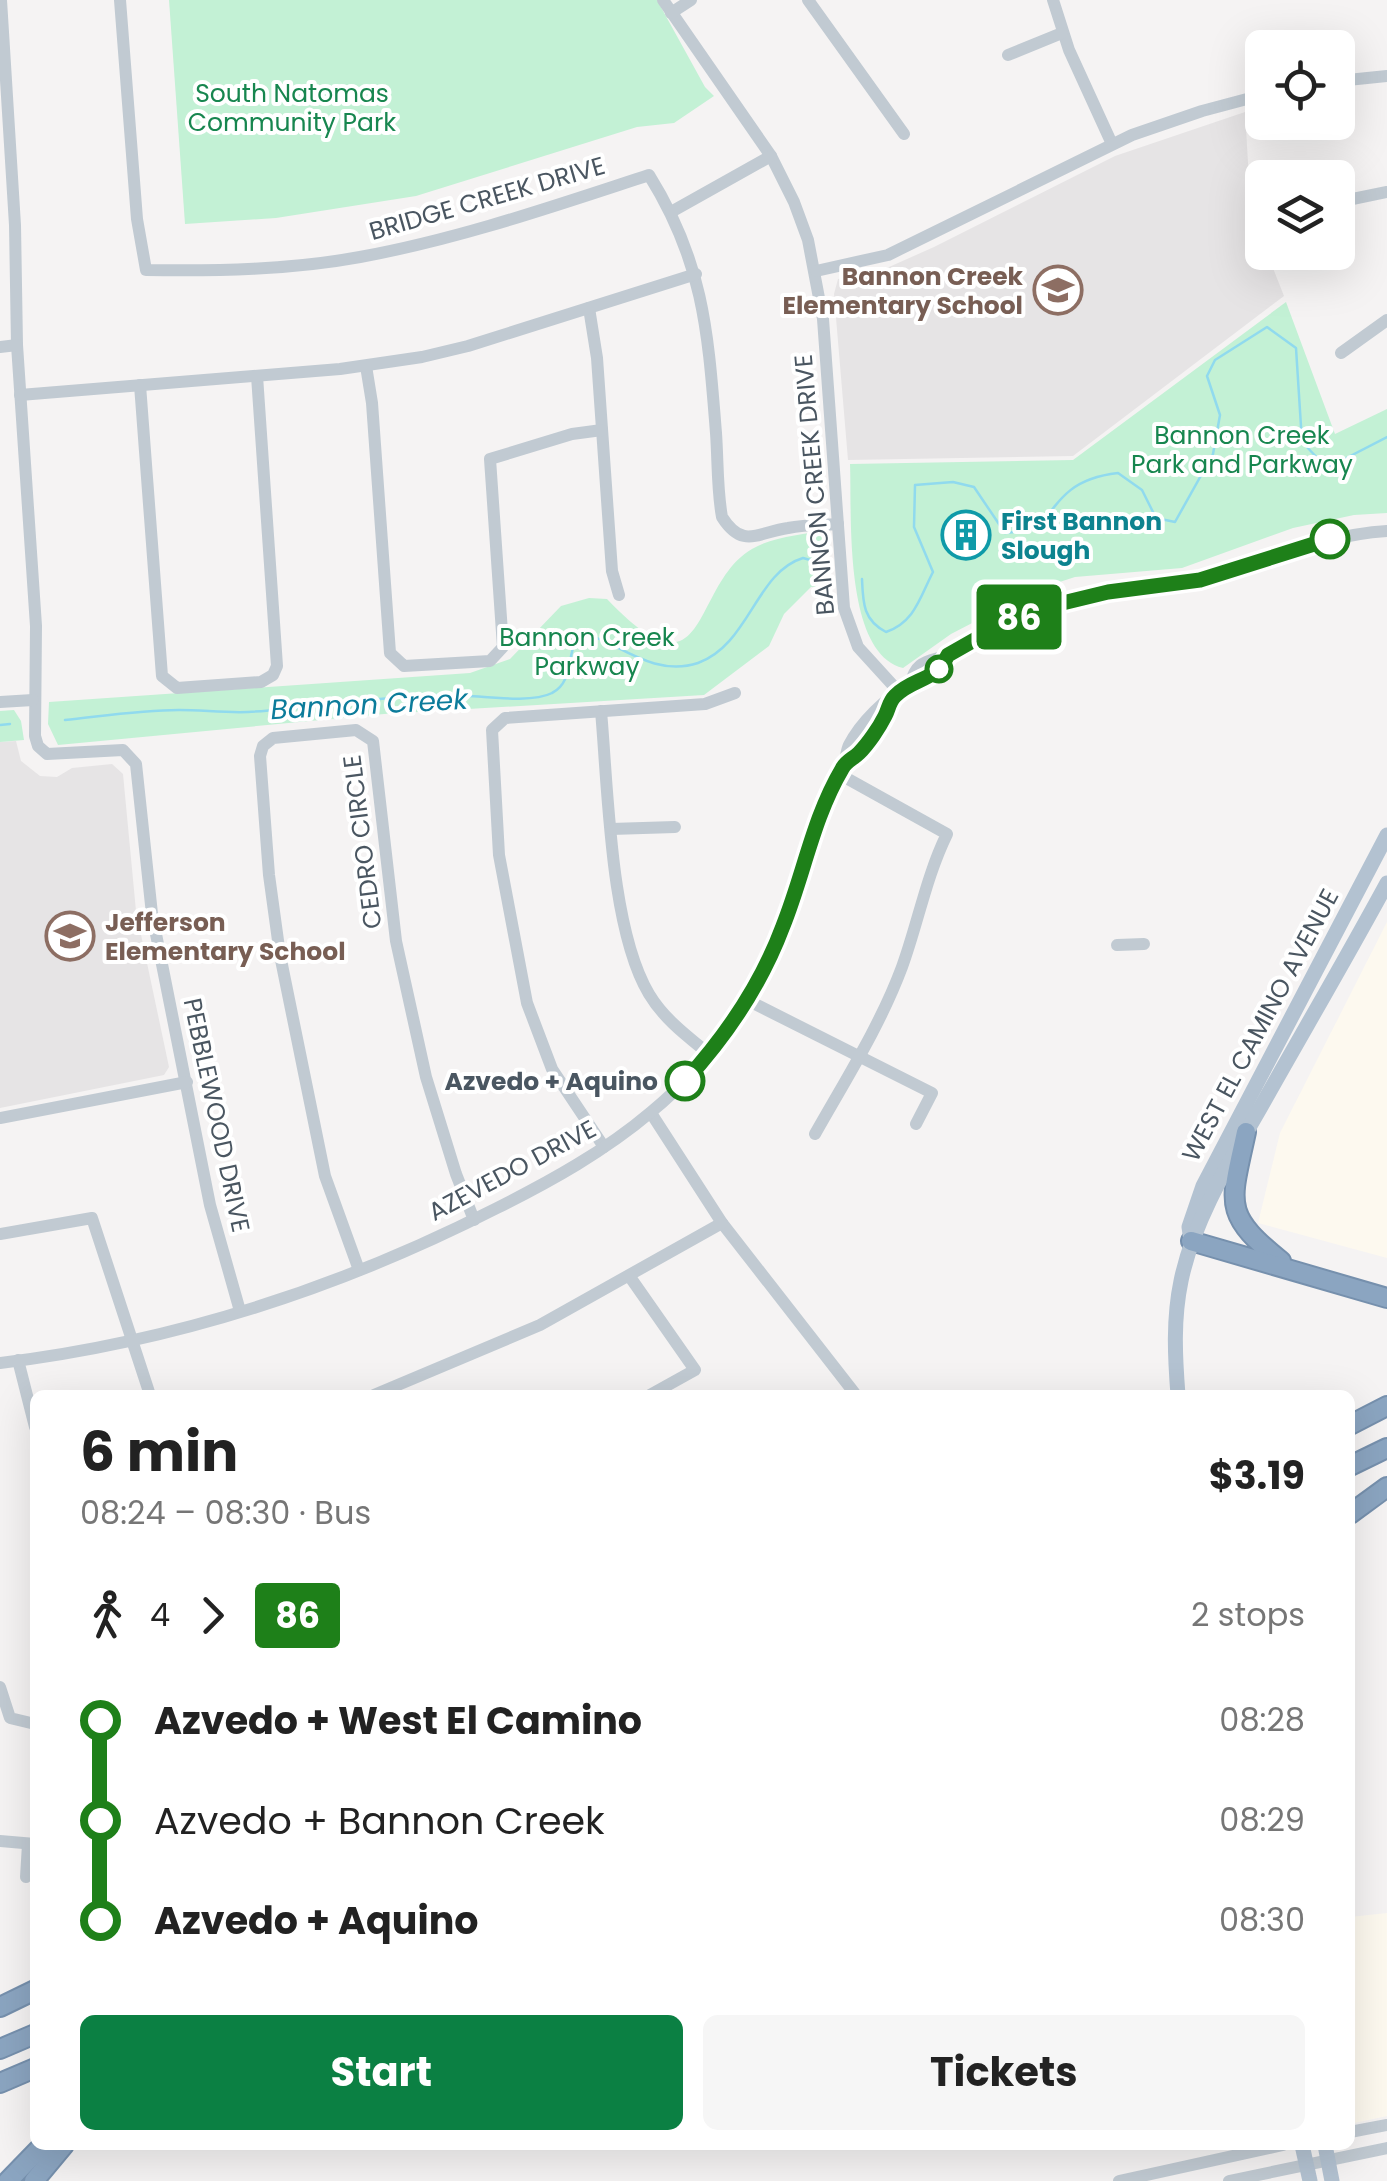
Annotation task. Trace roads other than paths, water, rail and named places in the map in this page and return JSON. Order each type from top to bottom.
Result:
[{"type":"highway","points":[[1246,1132],[1234,1206],[1251,1237],[1290,1268]]},
{"type":"highway","points":[[1191,1241],[1387,1298]]},
{"type":"highway","points":[[1355,1422],[1387,1406]]},
{"type":"highway","points":[[1355,1464],[1387,1448]]},
{"type":"highway","points":[[1355,1510],[1387,1487]]},
{"type":"highway","points":[[0,1999],[30,1990]]},
{"type":"highway","points":[[0,2007],[30,1992]]},
{"type":"highway","points":[[0,2050],[30,2036]]},
{"type":"highway","points":[[0,2083],[30,2070]]},
{"type":"highway","points":[[8,2181],[38,2150]]},
{"type":"highway","points":[[34,2181],[60,2150]]},
{"type":"main road","name":"WEST EL CAMINO AVENUE","points":[[1191,1241],[1188,1227],[1203,1186],[1387,835]]},
{"type":"main road","name":"WEST EL CAMINO AVENUE","points":[[1178,1390],[1175,1326],[1191,1241],[1246,1132],[1387,883]]},
{"type":"main road","points":[[1326,2152],[1332,2181]]},
{"type":"street","name":"PEBBLEWOOD DRIVE","points":[[0,0],[7,226],[36,626],[35,736],[38,746],[48,754],[123,750],[136,764],[152,914],[210,1206],[240,1312]]},
{"type":"street","name":"BRIDGE CREEK DRIVE","points":[[120,0],[137,219],[146,270],[237,270],[358,257],[459,235],[649,175],[670,212]]},
{"type":"street","points":[[667,6],[691,0]]},
{"type":"street","points":[[808,0],[904,134]]},
{"type":"street","points":[[1053,0],[1062,33],[1112,144]]},
{"type":"street","name":"BANNON CREEK DRIVE","points":[[667,6],[770,156],[794,202],[816,272],[823,319],[844,608],[852,635],[866,659],[900,692]]},
{"type":"street","points":[[1008,54],[1062,33]]},
{"type":"street","points":[[1355,79],[1387,76]]},
{"type":"street","points":[[816,272],[866,261],[908,246],[1112,144],[1174,120],[1245,100]]},
{"type":"street","points":[[770,156],[670,212],[696,274],[708,334],[722,517],[735,534],[748,538],[791,527],[838,524]]},
{"type":"street","points":[[1355,199],[1387,192]]},
{"type":"street","points":[[20,394],[366,366],[468,346],[696,274]]},
{"type":"street","points":[[589,308],[612,571],[619,596]]},
{"type":"street","points":[[1341,353],[1387,320]]},
{"type":"street","points":[[0,346],[17,345]]},
{"type":"street","points":[[366,366],[390,653],[404,666],[490,661],[503,647],[490,459],[572,434],[602,430]]},
{"type":"street","points":[[140,385],[162,676],[177,688],[261,682],[273,675],[277,666],[257,376]]},
{"type":"street","name":"AZEVEDO DRIVE","points":[[0,1363],[132,1340],[240,1312],[359,1270],[474,1220],[604,1148],[651,1113],[709,1054],[748,1000],[784,924],[810,840],[849,745],[879,708],[900,692],[913,672],[932,657],[948,655],[999,626],[1070,600],[1200,580],[1305,545],[1387,531]]},
{"type":"street","points":[[604,1148],[552,1068],[526,1003],[499,855],[490,736],[494,726],[505,718],[705,704],[735,693]]},
{"type":"street","points":[[0,702],[33,700]]},
{"type":"street","points":[[601,711],[620,895],[640,977],[665,1016],[709,1054]]},
{"type":"street","name":"CEDRO CIRCLE","points":[[359,1270],[326,1176],[273,912],[260,756],[273,738],[356,730],[373,741],[396,941],[426,1077],[474,1220]]},
{"type":"street","points":[[815,1134],[902,967],[927,879],[948,834],[842,769]]},
{"type":"street","points":[[611,829],[675,827]]},
{"type":"street","points":[[1117,946],[1144,944]]},
{"type":"street","points":[[748,1000],[932,1093],[916,1124]]},
{"type":"street","points":[[0,1118],[187,1082]]},
{"type":"street","points":[[651,1113],[722,1222],[852,1390]]},
{"type":"street","points":[[0,1234],[92,1218],[148,1390]]},
{"type":"street","points":[[386,1390],[486,1350],[630,1277],[722,1222]]},
{"type":"street","points":[[630,1277],[695,1370],[659,1390]]},
{"type":"street","points":[[18,1360],[30,1407]]},
{"type":"street","points":[[0,1688],[10,1718],[30,1723]]},
{"type":"street","points":[[0,1841],[30,1844]]},
{"type":"street","points":[[26,1876],[30,1855]]},
{"type":"street","points":[[1355,2131],[1387,2125]]},
{"type":"street","points":[[1229,2181],[1308,2173],[1326,2152],[1387,2148]]},
{"type":"street","points":[[1119,2181],[1260,2150]]},
{"type":"waterway","name":"Bannon Creek","points":[[862,579],[869,616],[886,632],[904,622],[916,608],[933,572],[914,527],[915,485],[953,482],[974,487],[1005,533],[1038,529],[1070,490],[1090,479],[1118,473],[1142,490],[1156,518],[1175,522],[1213,454],[1220,415],[1207,376],[1215,360],[1267,327],[1296,348],[1302,442],[1327,468],[1387,437]]},
{"type":"waterway","name":"Bannon Creek","points":[[65,720],[165,710],[248,712],[421,696],[542,696],[552,693],[565,680],[574,647],[583,637],[603,640],[662,665],[698,663],[729,641],[787,566],[803,558],[821,563]]},
{"type":"waterway","name":"Bannon Creek","points":[[0,725],[10,724]]},
{"type":"place","name":"Bannon Creek Elementary School","points":[[1058,290]]},
{"type":"place","name":"First Bannon Slough","points":[[966,535]]},
{"type":"place","name":"Jefferson Elementary School","points":[[70,936]]},
{"type":"place","name":"Azvedo + Aquino","points":[[685,1081]]},
{"type":"park label","name":"South Natomas Community Park","points":[[292,108]]},
{"type":"park label","name":"Bannon Creek Park and Parkway","points":[[1242,450]]},
{"type":"park label","name":"Bannon Creek Parkway","points":[[587,652]]}]
